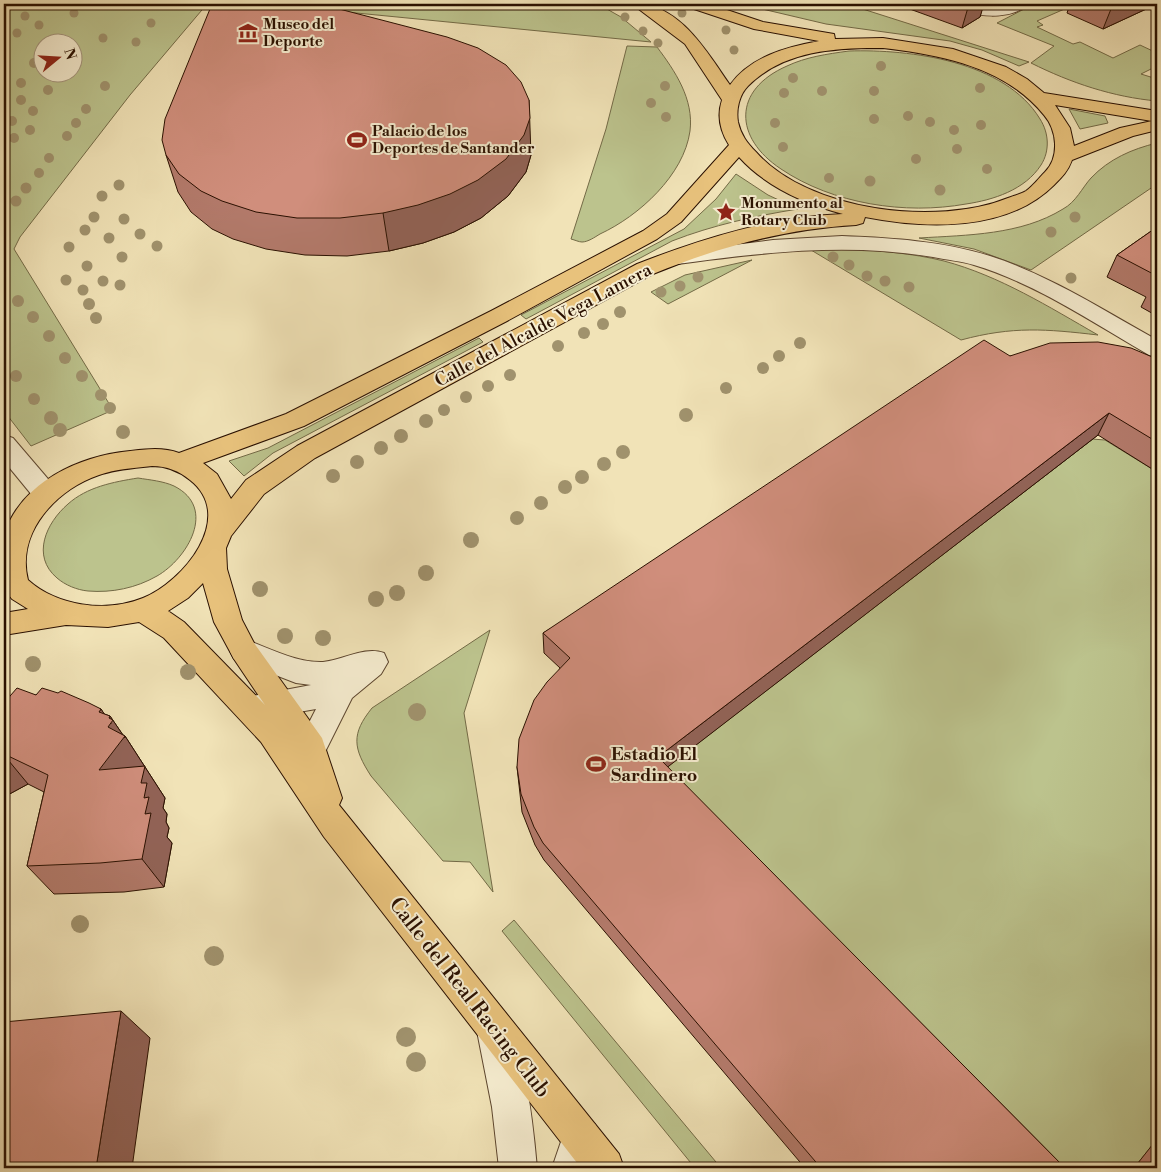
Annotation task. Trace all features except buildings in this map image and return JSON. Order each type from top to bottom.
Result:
[{"type":"main road","points":[[640,4],[668,22],[691,41],[730,98]]},
{"type":"main road","points":[[694,4],[734,18],[785,32],[862,43],[905,45],[963,58],[1008,76],[1048,106],[1061,126],[1064,136],[1064,157],[1055,175],[1048,183],[1014,204],[965,216],[908,218],[853,211],[804,194],[764,172],[738,146],[731,133],[728,120],[730,98],[751,74],[780,57],[818,47],[862,43]]},
{"type":"main road","points":[[1038,97],[1157,116]]},
{"type":"main road","points":[[1064,157],[1127,132],[1157,125]]},
{"type":"main road","name":"Calle del Alcalde Vega Lamera","points":[[182,461],[295,420],[499,316],[650,235],[674,218],[687,201],[738,146]]},
{"type":"main road","name":"Calle del Alcalde Vega Lamera","points":[[62,614],[104,617],[143,610],[166,598],[202,568],[217,540],[255,487],[306,452],[620,282],[669,259],[685,252],[752,234],[816,222],[908,218]]},
{"type":"main road","points":[[62,614],[28,596],[16,586],[9,569],[7,552],[20,522],[45,493],[66,479],[93,467],[120,460],[165,457],[182,461],[208,481],[216,491],[221,503],[213,569],[228,622],[244,651],[311,748]]},
{"type":"main road","name":"Calle del Real Racing Club","points":[[143,610],[174,630],[250,707],[272,733],[335,826],[494,1027],[576,1153],[605,1168]]},
{"type":"main road","points":[[4,624],[62,614]]},
{"type":"main road","name":"Calle del Real Racing Club","points":[[311,748],[335,826]]},
{"type":"street","points":[[964,4],[986,12],[997,13],[1019,4]]},
{"type":"street","points":[[669,259],[773,245],[835,242],[881,243],[925,248],[984,261],[1029,279],[1157,350]]},
{"type":"street","points":[[4,444],[45,493]]},
{"type":"street","points":[[244,651],[296,671],[323,674],[374,662],[342,689],[311,748]]},
{"type":"street","points":[[250,707],[280,704],[342,689]]},
{"type":"street","points":[[494,1027],[511,1107],[518,1168]]},
{"type":"green space","points":[[4,4],[207,4],[130,95],[20,237],[14,249],[113,410],[31,446],[4,411]]},
{"type":"green space","points":[[265,4],[598,4],[621,17],[651,42]]},
{"type":"green space","points":[[741,4],[847,4],[1029,62],[1019,66],[982,50],[950,41],[826,24]]},
{"type":"green space","points":[[1034,4],[1076,4],[1037,21],[1043,25],[1037,27],[1073,44],[1080,42],[1113,58],[1140,45],[1157,53],[1157,66],[1141,74],[1157,79],[1157,101],[1124,96],[1092,88],[1061,77],[1031,63],[1054,46],[997,23]]},
{"type":"green space","points":[[627,46],[657,47],[682,86],[689,108],[690,131],[679,163],[657,192],[644,205],[615,226],[589,240],[580,242],[571,239],[606,129]]},
{"type":"green space","points":[[849,51],[873,51],[927,56],[954,62],[980,71],[1004,84],[1024,99],[1043,124],[1047,136],[1044,160],[1034,174],[1008,192],[987,200],[943,207],[894,207],[870,204],[823,191],[801,181],[766,157],[754,143],[748,129],[746,115],[749,101],[756,88],[769,76],[787,66],[809,58]]},
{"type":"green space","points":[[1069,109],[1105,116],[1108,123],[1080,129]]},
{"type":"green space","points":[[1157,143],[1157,184],[1031,270],[974,249],[919,238],[994,232],[1012,229],[1047,218],[1072,203],[1091,178],[1105,165],[1139,148]]},
{"type":"green space","points":[[736,174],[768,195],[798,209],[734,222],[672,241],[526,319],[521,315],[684,229],[716,199]]},
{"type":"green space","points":[[845,248],[920,256],[965,267],[1024,293],[1098,335],[1030,330],[997,332],[961,340],[811,250]]},
{"type":"green space","points":[[752,260],[668,304],[651,292],[685,275]]},
{"type":"green space","points":[[479,338],[483,342],[273,453],[244,476],[229,461],[268,448]]},
{"type":"green space","points":[[1092,439],[1105,440],[1157,472],[1157,1139],[1134,1168],[1039,1168],[664,769]]},
{"type":"green space","points":[[138,478],[174,486],[187,495],[194,507],[196,520],[193,533],[187,546],[178,558],[157,576],[141,584],[124,589],[88,591],[75,588],[60,581],[49,569],[43,550],[44,540],[53,520],[68,504],[83,493],[110,484]]},
{"type":"green space","points":[[490,630],[464,713],[493,892],[470,862],[443,861],[371,776],[361,757],[357,741],[360,726],[372,708]]},
{"type":"green space","points":[[514,920],[721,1168],[695,1168],[502,931]]},
{"type":"place","name":"Museo del Deporte","points":[[248,33]]},
{"type":"place","name":"Palacio de los Deportes de Santander","points":[[357,140]]},
{"type":"place","name":"Monumento al Rotary Club","points":[[726,212]]},
{"type":"place","name":"Estadio El Sardinero","points":[[596,764]]}]
